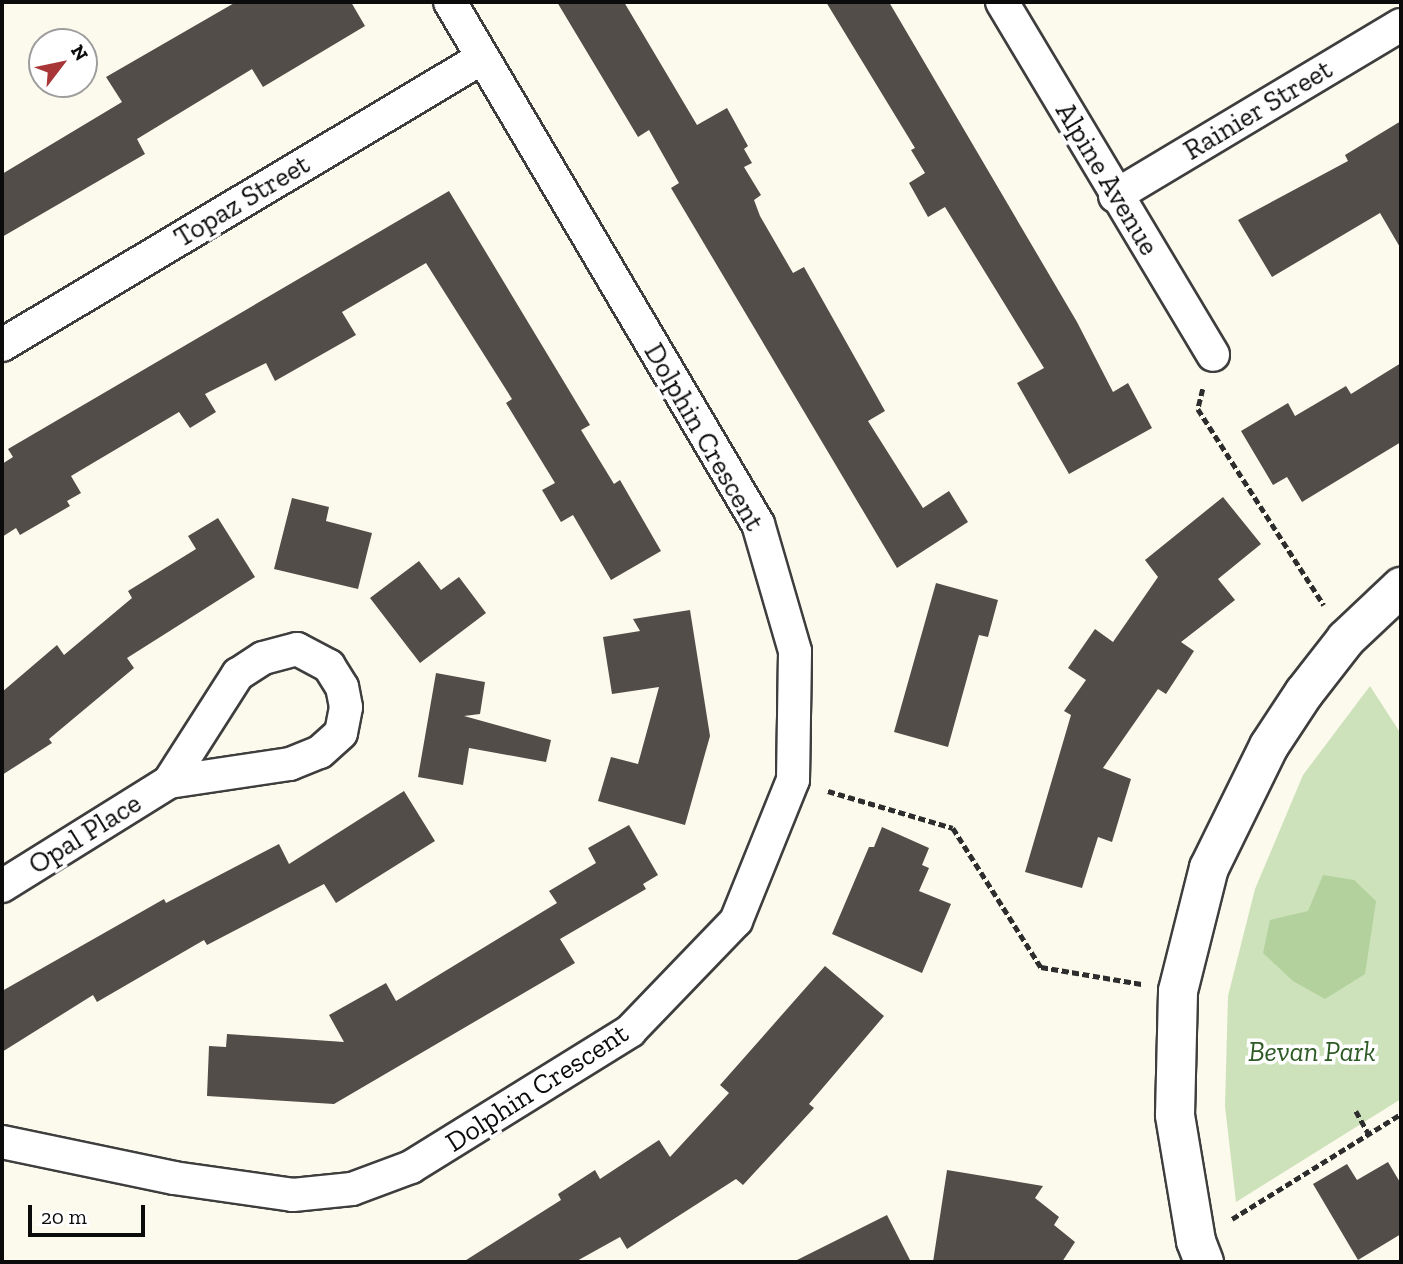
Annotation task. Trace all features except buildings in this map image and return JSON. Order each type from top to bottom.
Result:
[{"type":"street","name":"Dolphin Crescent","points":[[2,1142],[174,1178],[293,1195],[352,1189],[411,1167],[630,1031],[736,921],[793,780],[794,651],[758,524],[450,2]]},
{"type":"street","name":"Alpine Avenue","points":[[1002,2],[1115,196],[1213,355]]},
{"type":"street","name":"Rainier Street","points":[[1115,196],[1401,25]]},
{"type":"street","name":"Topaz Street","points":[[2,345],[482,58]]},
{"type":"street","points":[[1200,1252],[1175,1115],[1178,991],[1209,868],[1269,746],[1346,639],[1401,587]]},
{"type":"street","points":[[297,649],[329,666],[342,687],[346,707],[341,733],[320,752],[290,764],[169,782],[238,674],[263,658],[297,649]]},
{"type":"street","name":"Opal Place","points":[[2,886],[169,782]]},
{"type":"path","points":[[1198,409],[1321,599]]},
{"type":"path","points":[[793,780],[953,828],[1041,967],[1178,991]]},
{"type":"path","points":[[1356,1111],[1369,1134]]},
{"type":"path","points":[[1200,1252],[1401,1114]]},
{"type":"green space","name":"Bevan Park","points":[[1370,686],[1401,734],[1401,1099],[1236,1202],[1225,1106],[1228,996],[1255,889],[1303,775]]},
{"type":"green space","points":[[1323,875],[1354,880],[1376,901],[1365,974],[1325,999],[1293,981],[1263,953],[1270,920],[1308,911]]}]
